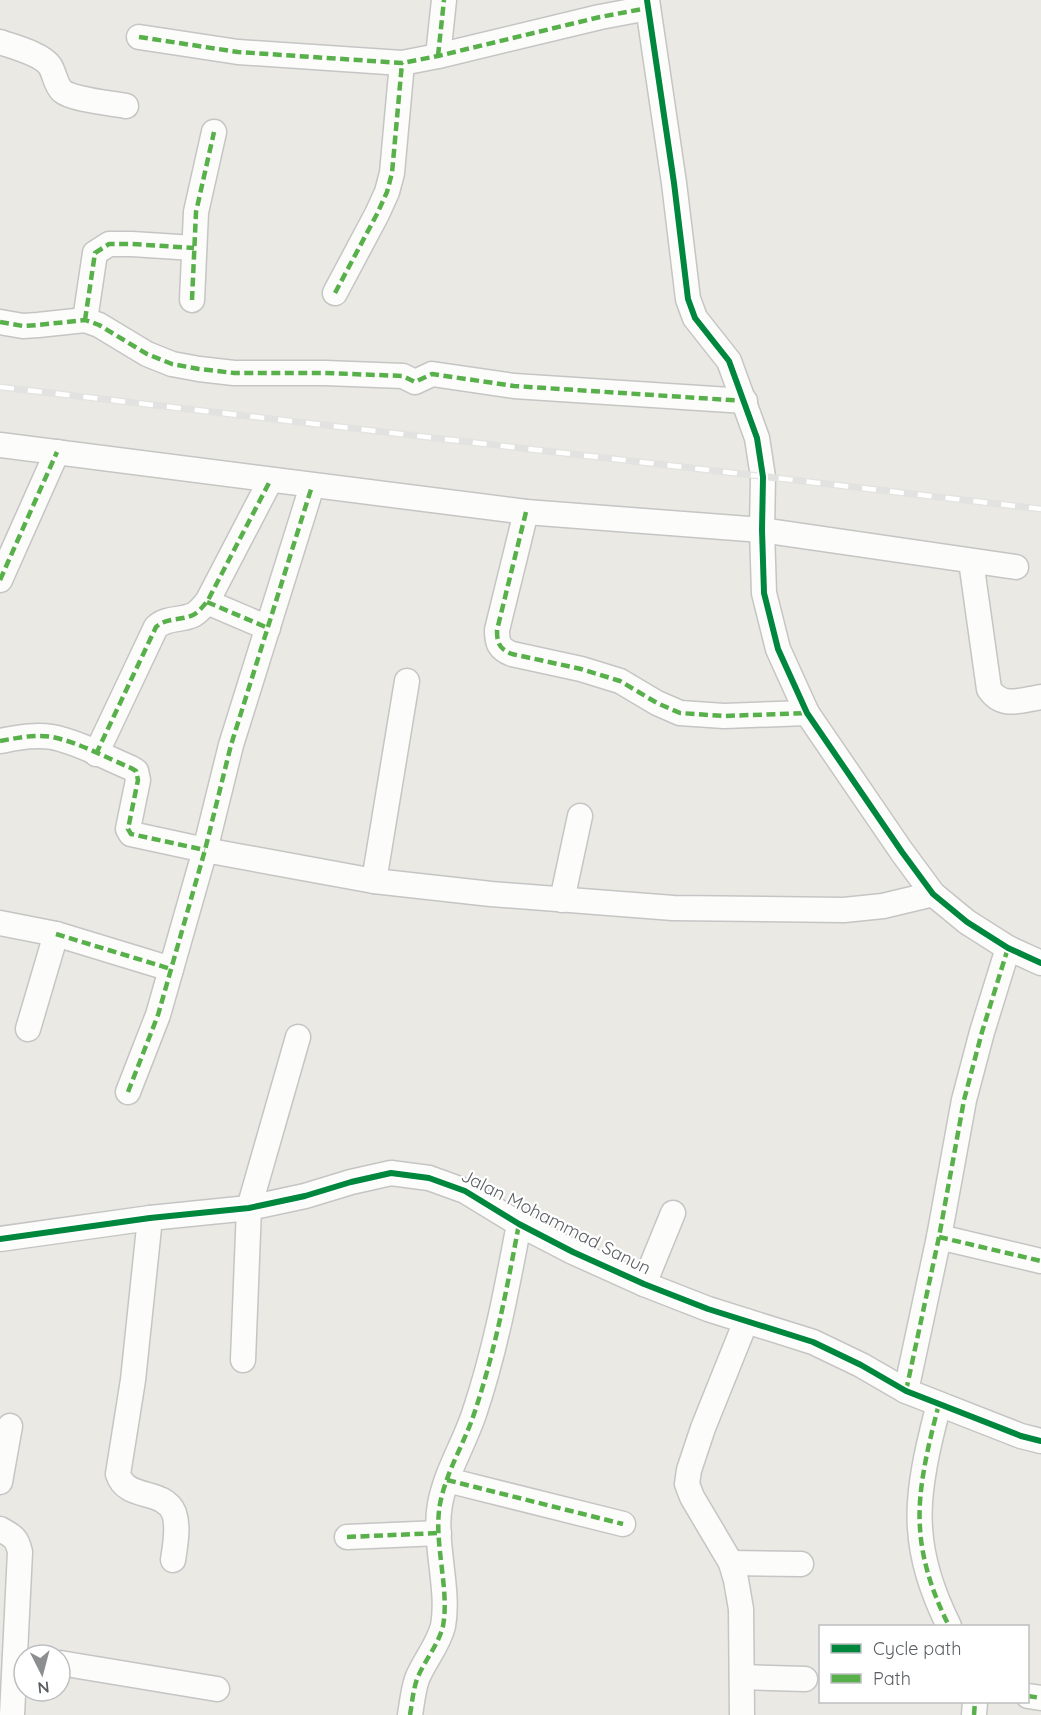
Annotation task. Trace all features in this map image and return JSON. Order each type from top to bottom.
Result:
[{"type":"street","points":[[438,56],[444,0]]},
{"type":"street","points":[[139,37],[238,52],[402,63],[647,4],[674,183],[688,299],[695,318],[729,362],[757,438],[764,477],[762,530],[764,593],[778,649],[807,712],[933,894],[967,922],[1008,948],[1041,963]]},
{"type":"street","points":[[0,42],[41,57],[48,62],[63,92],[72,96],[126,106]]},
{"type":"street","points":[[335,293],[387,192],[392,173],[402,63]]},
{"type":"street","points":[[192,300],[196,212],[214,132]]},
{"type":"street","points":[[85,320],[95,253],[109,244],[194,248]]},
{"type":"street","points":[[0,322],[23,326],[85,320],[99,325],[147,354],[172,364],[234,373],[403,376],[415,382],[432,374],[514,386],[745,401]]},
{"type":"street","points":[[0,445],[526,513],[762,530],[1016,567]]},
{"type":"street","points":[[0,580],[57,452]]},
{"type":"street","points":[[96,754],[156,627],[162,621],[192,615],[207,602],[270,481]]},
{"type":"street","points":[[128,1092],[158,1015],[205,850],[231,745],[312,486]]},
{"type":"street","points":[[526,513],[497,630],[499,647],[504,651],[581,669],[620,681],[657,703],[680,713],[724,716],[807,712]]},
{"type":"street","points":[[971,561],[989,689],[994,696],[1003,701],[1013,702],[1041,697]]},
{"type":"street","points":[[207,602],[268,628]]},
{"type":"street","points":[[374,881],[407,681]]},
{"type":"street","points":[[0,741],[21,737],[51,737],[136,771],[138,780],[128,829],[131,834],[374,881],[491,894],[673,909],[844,910],[883,906],[933,894]]},
{"type":"street","points":[[562,900],[580,816]]},
{"type":"street","points":[[0,923],[56,934],[171,969]]},
{"type":"street","points":[[28,1029],[56,934]]},
{"type":"street","points":[[906,1390],[939,1237],[964,1100],[1008,948]]},
{"type":"street","points":[[243,1360],[249,1209],[298,1037]]},
{"type":"street","name":"Jalan Mohammad Sanun","points":[[0,1239],[150,1218],[249,1209],[391,1173],[429,1178],[465,1191],[519,1224],[573,1252],[644,1284],[708,1310],[813,1342],[906,1390],[1021,1436],[1041,1441]]},
{"type":"street","points":[[644,1284],[674,1213]]},
{"type":"street","points":[[150,1218],[132,1380],[118,1474],[120,1481],[126,1487],[161,1499],[170,1505],[175,1514],[176,1525],[173,1560]]},
{"type":"street","points":[[410,1715],[417,1679],[439,1641],[443,1624],[440,1504],[447,1480],[474,1416],[491,1361],[519,1224]]},
{"type":"street","points":[[939,1237],[1041,1261]]},
{"type":"street","points":[[742,1715],[741,1609],[736,1580],[731,1563],[688,1489],[687,1479],[703,1428],[746,1321]]},
{"type":"street","points":[[939,1404],[928,1443],[920,1528],[927,1572],[938,1605],[948,1625]]},
{"type":"street","points":[[0,1482],[10,1426]]},
{"type":"street","points":[[447,1480],[623,1524]]},
{"type":"street","points":[[0,1529],[12,1535],[21,1552],[19,1643]]},
{"type":"street","points":[[347,1538],[439,1533]]},
{"type":"street","points":[[731,1563],[801,1564]]},
{"type":"street","points":[[72,1665],[217,1689]]},
{"type":"street","points":[[742,1677],[806,1679]]},
{"type":"railway","points":[[0,387],[1041,509]]},
{"type":"marked path","points":[[438,56],[444,0]]},
{"type":"marked path","points":[[139,37],[238,52],[402,63],[648,8]]},
{"type":"marked path","points":[[335,293],[387,192],[392,173],[402,63]]},
{"type":"marked path","points":[[192,300],[196,212],[214,132]]},
{"type":"marked path","points":[[85,320],[95,253],[109,244],[194,248]]},
{"type":"marked path","points":[[0,322],[23,326],[85,320],[99,325],[147,354],[172,364],[234,373],[403,376],[415,382],[432,374],[514,386],[745,401]]},
{"type":"marked path","points":[[0,580],[57,452]]},
{"type":"marked path","points":[[96,754],[156,627],[165,622],[193,615],[207,602],[270,481]]},
{"type":"marked path","points":[[128,1092],[158,1015],[205,850],[231,745],[312,486]]},
{"type":"marked path","points":[[526,512],[497,630],[498,642],[504,650],[620,681],[657,703],[680,713],[724,716],[807,713]]},
{"type":"marked path","points":[[207,602],[268,628]]},
{"type":"marked path","points":[[0,741],[32,736],[62,739],[131,768],[136,771],[138,780],[128,829],[131,834],[205,850]]},
{"type":"marked path","points":[[56,934],[171,969]]},
{"type":"marked path","points":[[906,1391],[939,1237],[964,1100],[1008,948],[1012,950]]},
{"type":"marked path","points":[[410,1715],[417,1679],[438,1640],[445,1612],[438,1534],[440,1504],[446,1481],[474,1414],[488,1367],[519,1224]]},
{"type":"marked path","points":[[939,1237],[1041,1261]]},
{"type":"marked path","points":[[939,1404],[922,1482],[920,1528],[923,1554],[930,1579],[949,1625]]},
{"type":"marked path","points":[[447,1480],[623,1524]]},
{"type":"marked path","points":[[347,1537],[439,1533]]},
{"type":"marked path","points":[[1029,1696],[1041,1698]]},
{"type":"marked path","points":[[974,1715],[975,1703]]},
{"type":"cycle path","points":[[647,0],[674,183],[688,299],[695,318],[729,361],[757,438],[763,477],[764,593],[778,649],[807,713],[933,894],[967,922],[1008,948],[1041,963]]},
{"type":"cycle path","points":[[0,1239],[150,1218],[249,1208],[391,1173],[429,1178],[465,1191],[519,1224],[573,1252],[644,1284],[708,1309],[813,1342],[861,1365],[906,1391],[1021,1436],[1041,1441]]}]
